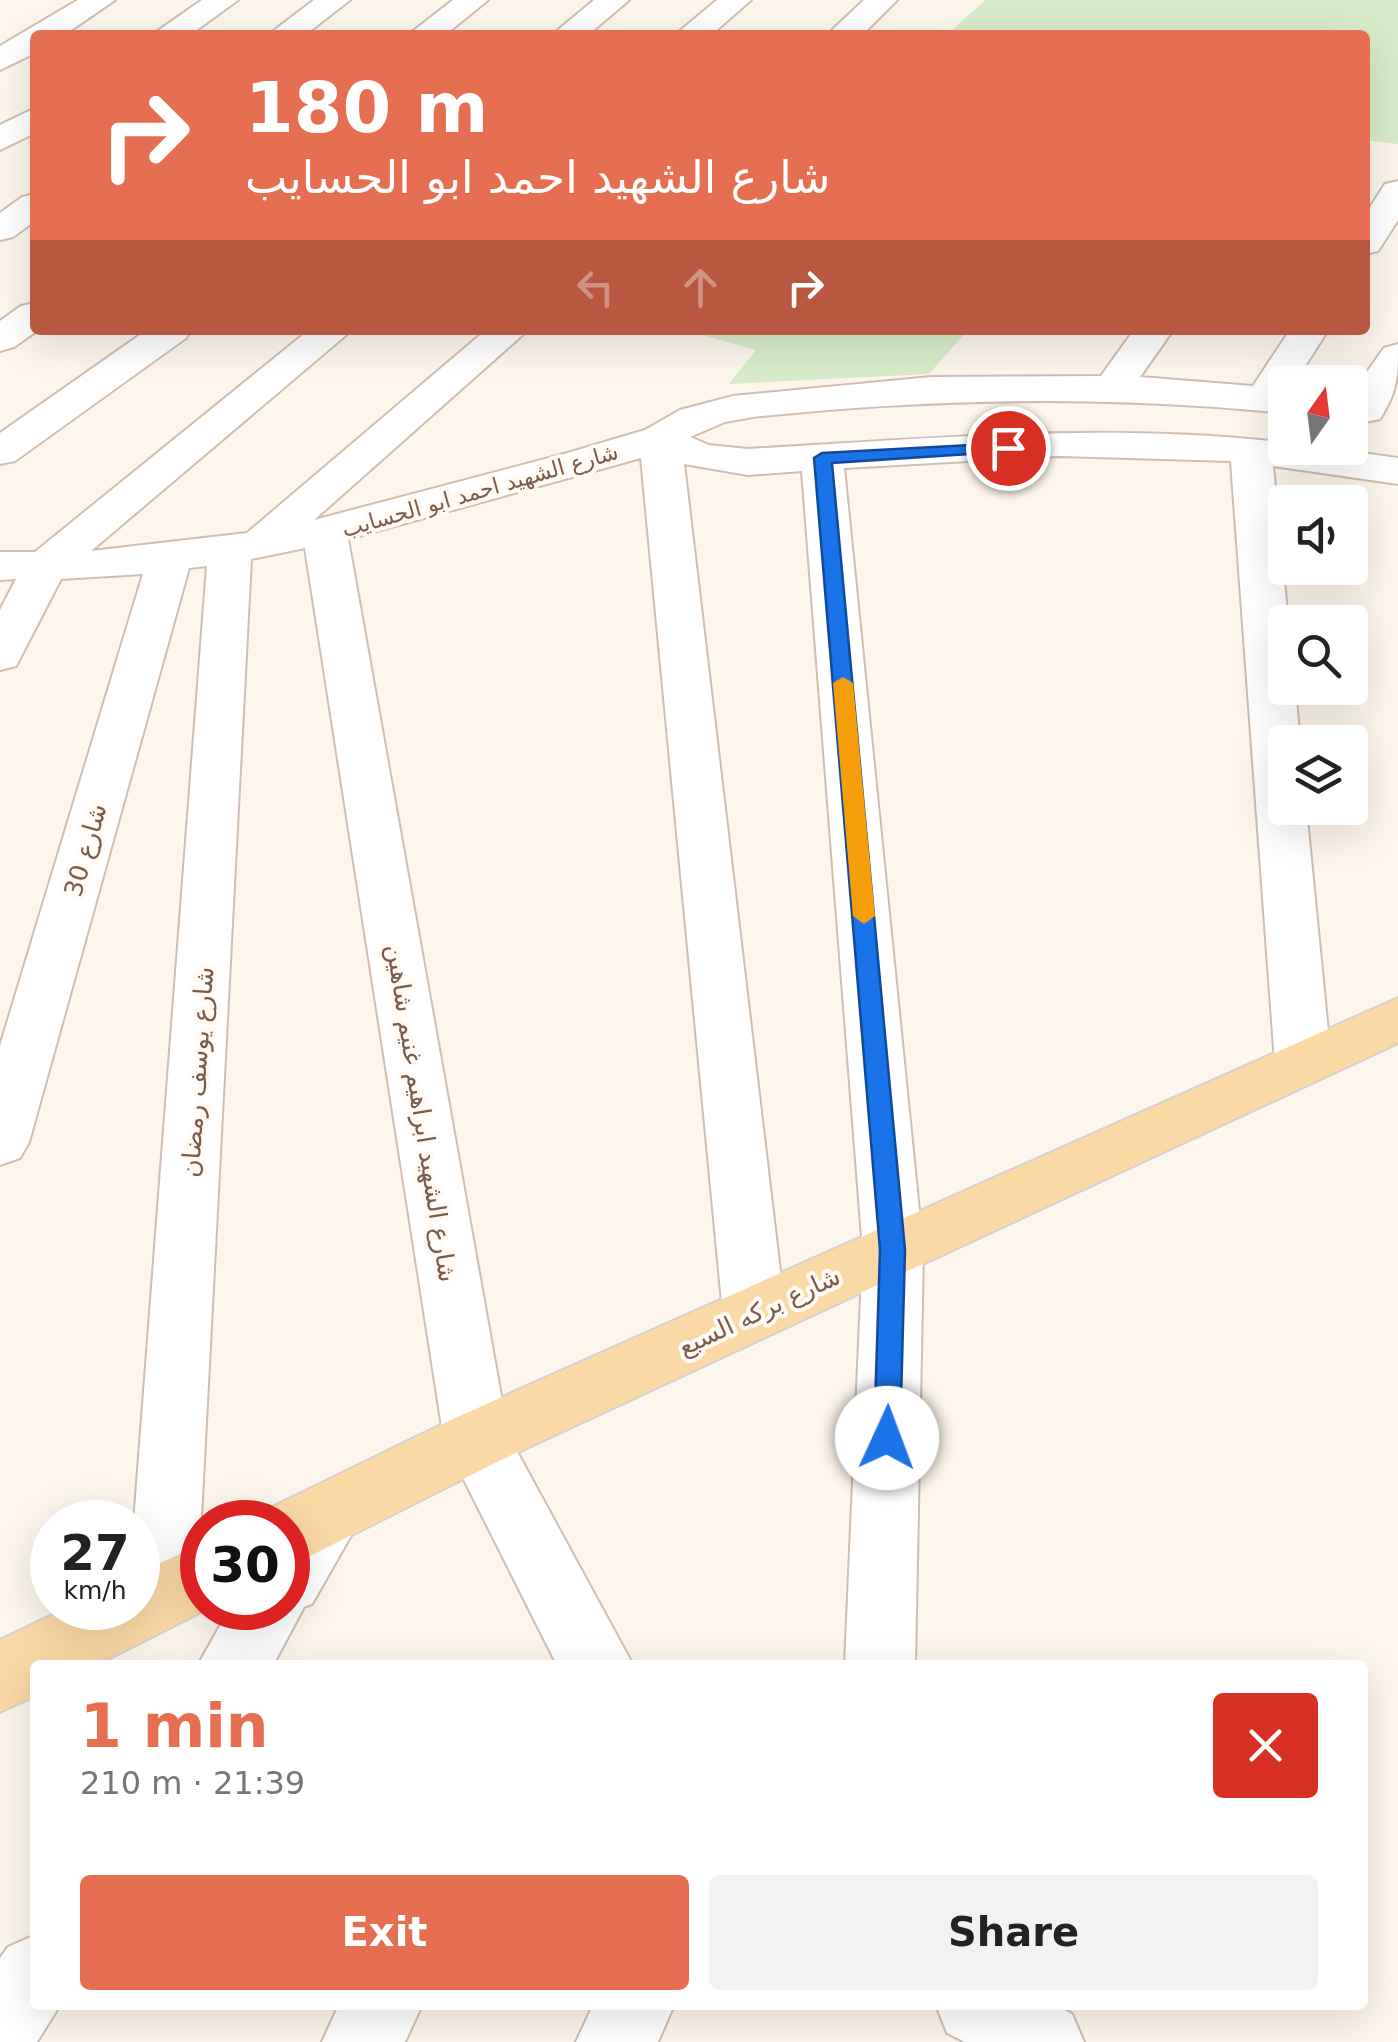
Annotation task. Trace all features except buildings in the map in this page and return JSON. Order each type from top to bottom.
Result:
[{"type":"main road","name":"شارع بركه السبع","points":[[310,1522],[476,1440],[1398,1019]]},
{"type":"main road","points":[[34,1660],[180,1587]]},
{"type":"main road","points":[[0,1677],[30,1662]]},
{"type":"street","points":[[50,30],[100,0]]},
{"type":"street","points":[[176,30],[223,0]]},
{"type":"street","points":[[291,30],[335,0]]},
{"type":"street","points":[[431,30],[472,0]]},
{"type":"street","points":[[575,30],[614,0]]},
{"type":"street","points":[[697,30],[736,0]]},
{"type":"street","points":[[849,30],[882,0]]},
{"type":"street","points":[[0,60],[30,42]]},
{"type":"street","points":[[0,140],[30,121]]},
{"type":"street","points":[[1370,235],[1398,192]]},
{"type":"street","points":[[0,229],[30,208]]},
{"type":"street","points":[[0,339],[30,318]]},
{"type":"street","points":[[0,452],[165,335]]},
{"type":"street","points":[[0,655],[45,566],[327,335]]},
{"type":"street","points":[[244,548],[503,335]]},
{"type":"street","points":[[1114,386],[1150,335]]},
{"type":"street","points":[[1292,365],[1307,335]]},
{"type":"street","points":[[1372,410],[1398,356]]},
{"type":"street","points":[[1029,385],[1046,446]]},
{"type":"street","name":"شارع الشهيد احمد ابو الحسايب","points":[[0,566],[170,558],[325,534],[418,512],[660,439],[688,421],[725,409],[930,389],[1029,385],[1155,387],[1268,399]]},
{"type":"street","points":[[1155,387],[1160,444]]},
{"type":"street","points":[[660,439],[724,460],[1160,444],[1251,451],[1398,471]]},
{"type":"street","points":[[660,439],[754,1313]]},
{"type":"street","points":[[1251,451],[1304,1062]]},
{"type":"street","points":[[822,458],[892,1250],[880,1660]]},
{"type":"street","name":"شارع الشهيد ابراهيم غنيم شاهين","points":[[325,534],[476,1440],[587,1660]]},
{"type":"street","name":"شارع يوسف رمضان","points":[[188,1500],[244,548]]},
{"type":"street","name":"شارع 30","points":[[0,1142],[170,558]]},
{"type":"street","points":[[236,1660],[256,1630]]},
{"type":"street","points":[[0,2028],[30,1982]]},
{"type":"street","points":[[362,2042],[380,2010]]},
{"type":"street","points":[[616,2042],[632,2010]]},
{"type":"green space","points":[[985,0],[1398,0],[1398,144],[1370,141],[1370,30],[952,30]]},
{"type":"green space","points":[[703,335],[964,335],[929,374],[729,384],[756,350]]},
{"type":"slow traffic","points":[[843,683],[864,916]]},
{"type":"route","points":[[887,1438],[892,1250],[822,458],[1008,448]]}]
